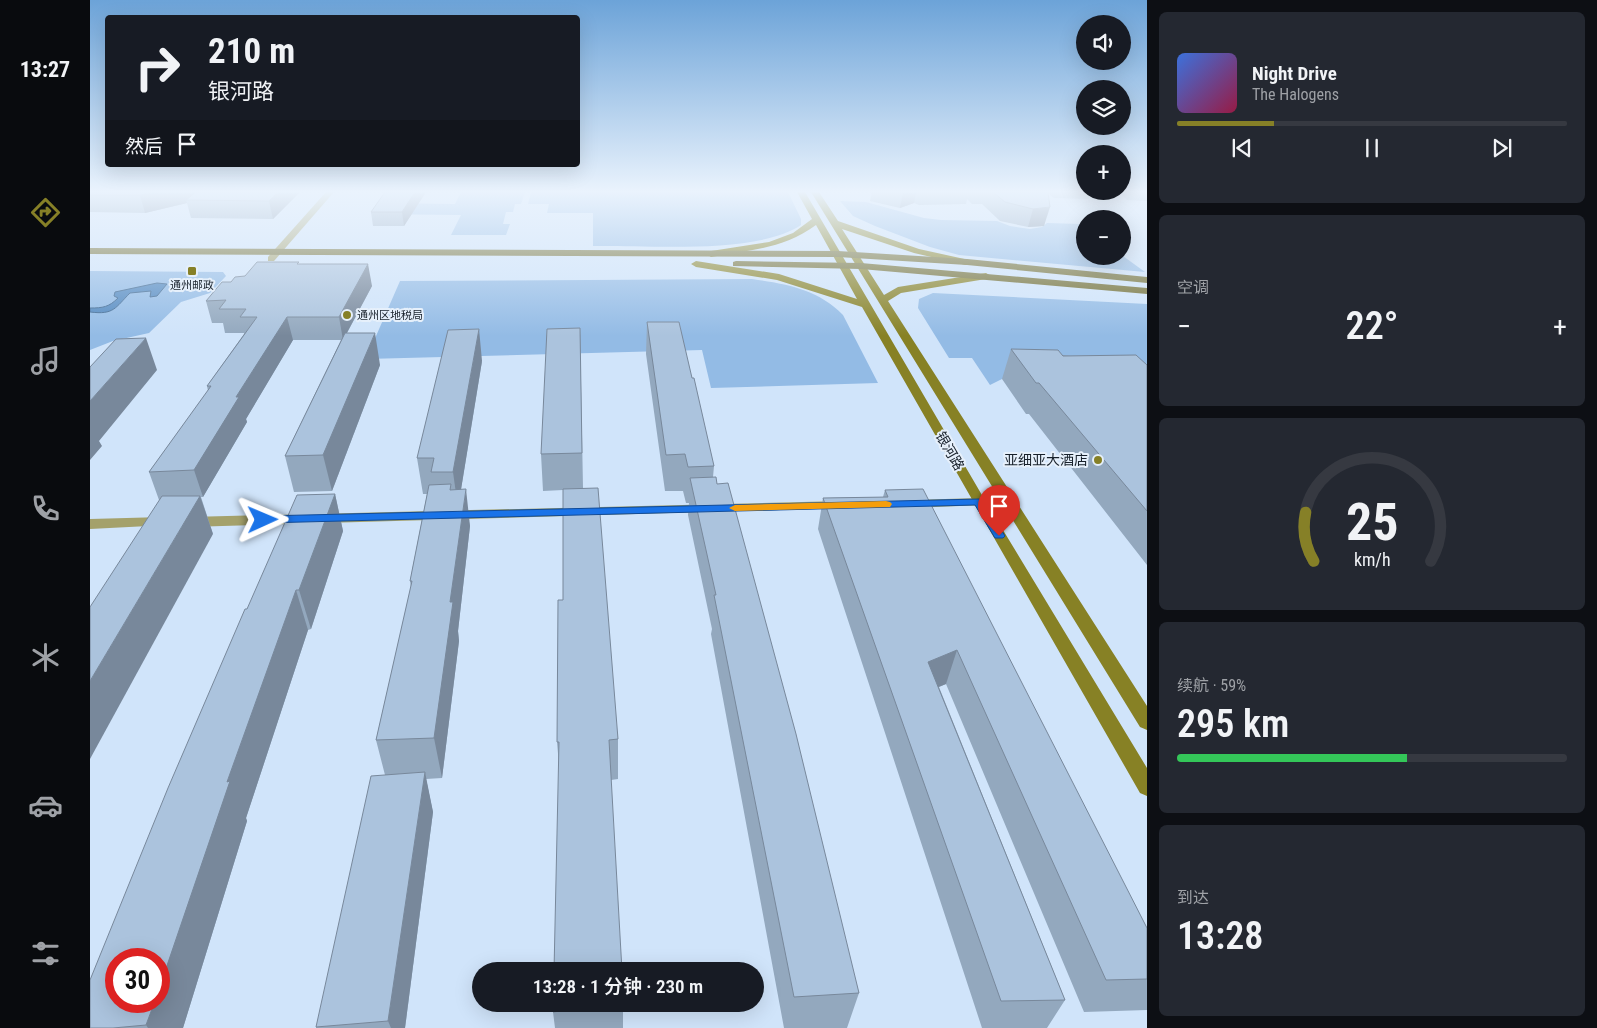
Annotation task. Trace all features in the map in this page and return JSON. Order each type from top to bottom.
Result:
[{"type":"main road","points":[[709,254],[770,244],[782,240]]},
{"type":"main road","name":"银河路","points":[[833,240],[883,300],[1147,722]]},
{"type":"main road","name":"银河路","points":[[841,240],[868,306],[979,502],[1147,787]]},
{"type":"main road","points":[[884,240],[917,251],[967,262]]},
{"type":"main road","points":[[90,251],[696,264],[849,260],[986,276],[1147,290]]},
{"type":"main road","points":[[90,258],[709,254],[849,260],[967,262],[1147,280]]},
{"type":"main road","points":[[696,264],[779,277],[868,306]]},
{"type":"main road","points":[[883,300],[898,290],[986,276]]},
{"type":"street","points":[[275,256],[289,240]]},
{"type":"street","points":[[900,504],[979,502]]},
{"type":"street","points":[[90,524],[860,505]]},
{"type":"shaded area","points":[[593,240],[761,240],[730,245],[671,247],[593,246]]},
{"type":"shaded area","points":[[912,240],[1076,240],[1076,265],[1131,265],[1131,262],[1145,272],[959,255]]},
{"type":"shaded area","points":[[90,271],[223,272],[226,276],[210,293],[181,302],[149,333],[113,341],[90,350]]},
{"type":"shaded area","points":[[752,279],[801,289],[833,306],[843,315],[878,383],[711,388],[702,350],[366,359],[400,281]]},
{"type":"shaded area","points":[[157,283],[167,284],[157,296],[150,297],[151,291],[130,293],[109,311],[90,312],[90,308],[99,308],[115,301],[118,298],[114,296],[115,292]]},
{"type":"shaded area","points":[[933,293],[1147,304],[1147,384],[1002,379],[990,385],[972,358],[949,358],[918,308],[919,299]]},
{"type":"building","points":[[257,262],[368,264],[339,317],[287,317],[236,397],[239,397],[194,470],[149,472],[211,386],[207,386],[257,317],[240,317],[246,309],[219,309],[226,300],[206,301],[222,282],[231,282],[235,277],[245,276]]},
{"type":"building","points":[[647,322],[679,322],[714,466],[688,467],[685,454],[666,455]]},
{"type":"building","points":[[580,328],[582,453],[541,454],[547,329]]},
{"type":"building","points":[[479,329],[453,472],[431,472],[434,458],[417,458],[448,330]]},
{"type":"building","points":[[345,333],[375,333],[323,455],[285,456]]},
{"type":"building","points":[[146,338],[90,401],[90,367],[116,339]]},
{"type":"building","points":[[1011,349],[1058,350],[1063,356],[1136,355],[1147,365],[1147,511],[1039,383],[1036,383]]},
{"type":"building","points":[[716,477],[717,484],[728,483],[796,734],[859,993],[794,997],[714,595],[716,595],[690,478]]},
{"type":"building","points":[[451,484],[450,490],[466,489],[450,602],[453,602],[434,738],[376,740],[412,581],[410,581],[429,485]]},
{"type":"building","points":[[598,488],[618,739],[609,740],[621,962],[554,962],[559,742],[557,742],[558,600],[563,600],[563,489]]},
{"type":"building","points":[[923,489],[1147,928],[1147,979],[1106,980],[957,650],[928,662],[1065,1000],[1001,1001],[823,498],[888,497],[885,490]]},
{"type":"building","points":[[335,494],[299,590],[296,590],[227,782],[230,781],[170,957],[170,948],[105,948],[105,1013],[150,1013],[146,1025],[90,1028],[90,980],[168,788],[245,609],[247,609],[297,495]]},
{"type":"building","points":[[162,496],[200,496],[90,681],[90,607]]},
{"type":"building","points":[[425,772],[388,1021],[316,1027],[371,776]]},
{"type":"slow traffic","points":[[735,508],[886,504]]},
{"type":"place","name":"通州邮政","points":[[192,271]]},
{"type":"place","name":"通州区地税局","points":[[347,315]]},
{"type":"place","name":"亚细亚大酒店","points":[[1098,460]]},
{"type":"route","points":[[263,520],[979,502],[999,536]]}]
